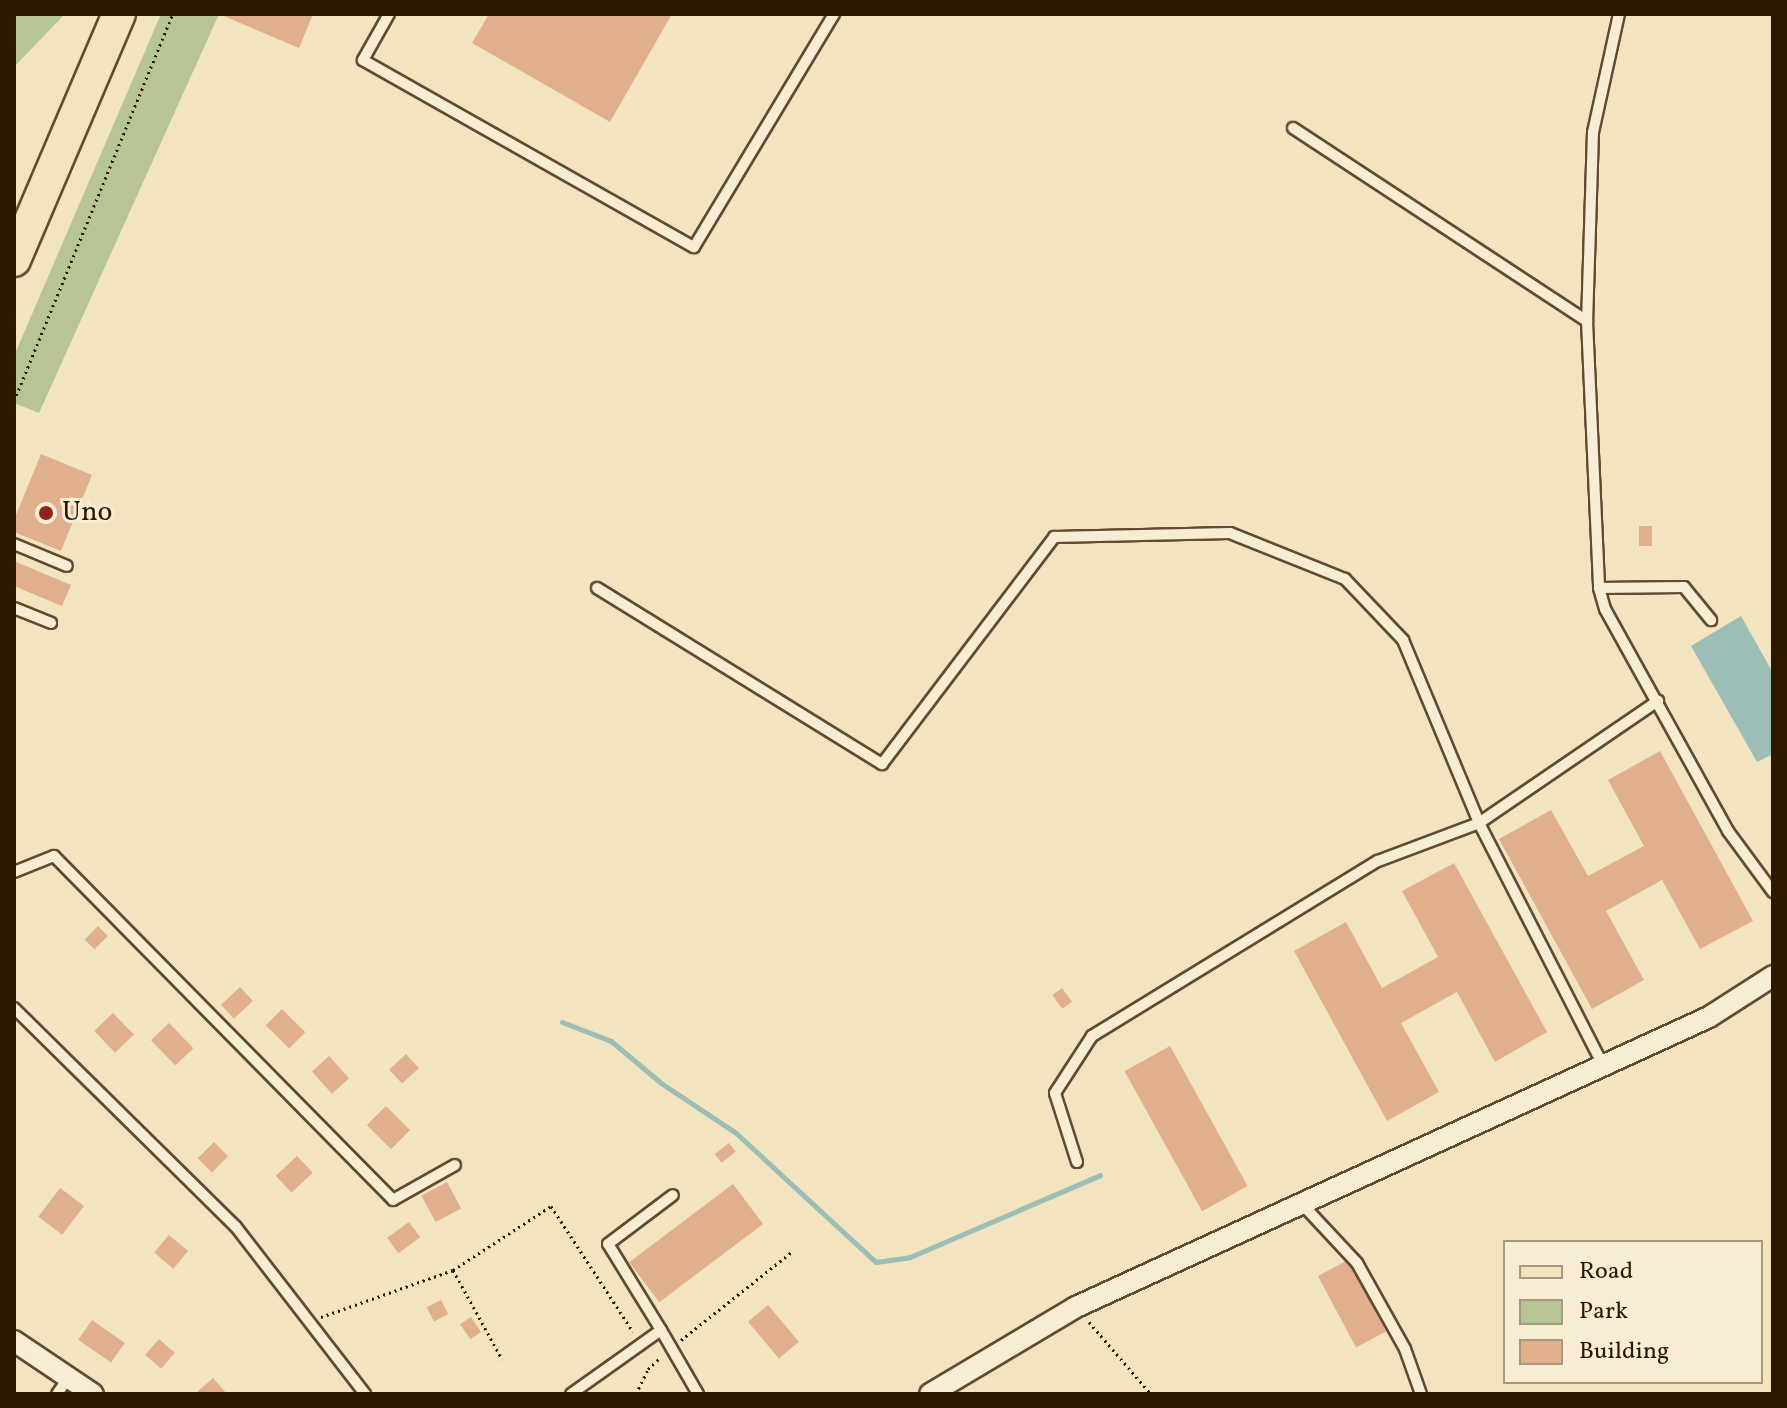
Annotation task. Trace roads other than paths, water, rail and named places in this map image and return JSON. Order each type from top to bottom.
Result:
[{"type":"main road","points":[[14,260],[119,14]]},
{"type":"street","points":[[930,1394],[1076,1307],[1709,1017],[1773,976]]},
{"type":"street","points":[[14,1341],[63,1386],[93,1394]]},
{"type":"lane","points":[[389,14],[363,60],[694,247],[834,14]]},
{"type":"lane","points":[[1619,14],[1593,132],[1587,321],[1599,588],[1605,609],[1728,831],[1773,892]]},
{"type":"lane","points":[[1293,128],[1587,321]]},
{"type":"lane","points":[[597,588],[882,764],[1054,537],[1230,533],[1345,579],[1403,640],[1479,823],[1603,1065]]},
{"type":"lane","points":[[14,544],[67,566]]},
{"type":"lane","points":[[1599,588],[1684,587],[1711,620]]},
{"type":"lane","points":[[14,608],[51,623]]},
{"type":"lane","points":[[1077,1162],[1055,1093],[1092,1036],[1378,861],[1479,823],[1658,701]]},
{"type":"lane","points":[[14,872],[54,856],[393,1200],[455,1165]]},
{"type":"lane","points":[[14,1008],[236,1227],[365,1394]]},
{"type":"lane","points":[[673,1195],[608,1244],[698,1394]]},
{"type":"lane","points":[[1302,1204],[1357,1263],[1405,1349],[1421,1394]]},
{"type":"lane","points":[[571,1394],[661,1330]]},
{"type":"water","points":[[1741,616],[1773,673],[1773,754],[1757,762],[1691,646]]},
{"type":"waterway","points":[[562,1022],[611,1041],[661,1083],[736,1133],[876,1262],[910,1257],[1100,1175]]},
{"type":"place","name":"Uno","points":[[46,513]]}]
